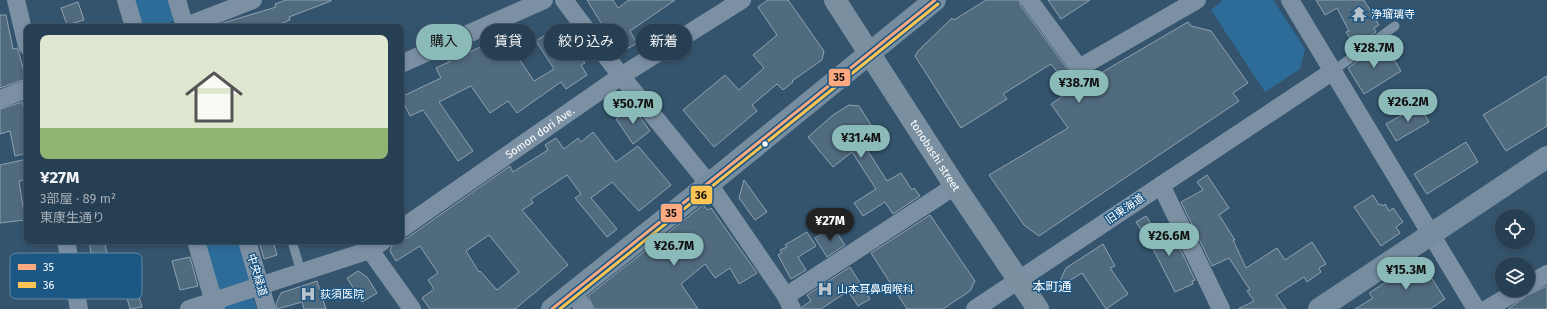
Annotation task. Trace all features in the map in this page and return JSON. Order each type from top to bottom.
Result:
[{"type":"main road","name":"tonobashi street","points":[[835,0],[871,53],[955,186],[1038,309]]},
{"type":"street","points":[[16,0],[24,33]]},
{"type":"street","points":[[126,0],[133,24]]},
{"type":"street","points":[[177,0],[184,24]]},
{"type":"street","points":[[192,24],[252,0]]},
{"type":"street","points":[[404,63],[544,0]]},
{"type":"street","points":[[564,0],[621,76],[709,184],[787,305],[955,186]]},
{"type":"street","name":"Somon dori Ave.","points":[[404,227],[621,76],[742,0]]},
{"type":"street","points":[[552,309],[578,301],[709,184],[936,0]]},
{"type":"street","points":[[1029,0],[1079,68],[1197,0]]},
{"type":"street","points":[[1290,0],[1476,309]]},
{"type":"street","name":"旧東海道","points":[[975,309],[1333,70]]},
{"type":"street","points":[[0,99],[24,90]]},
{"type":"street","points":[[1320,309],[1432,234],[1546,161]]},
{"type":"street","points":[[1161,185],[1221,309]]},
{"type":"street","points":[[197,244],[215,305]]},
{"type":"street","name":"中央緑道","points":[[248,244],[267,309]]},
{"type":"street","points":[[188,309],[215,305],[260,285],[301,272],[374,244],[412,309]]},
{"type":"street","points":[[1535,281],[1547,274]]},
{"type":"street","points":[[1487,309],[1508,297]]},
{"type":"street","points":[[77,299],[79,309]]},
{"type":"lane","points":[[1333,70],[1395,26]]},
{"type":"lane","points":[[293,244],[301,272]]},
{"type":"shaded area","points":[[131,0],[171,0],[176,18],[172,22],[168,24],[138,24]]},
{"type":"shaded area","points":[[1223,0],[1273,0],[1305,49],[1300,69],[1265,92],[1211,10]]},
{"type":"shaded area","points":[[203,244],[242,244],[251,276],[247,284],[224,291],[216,289]]},
{"type":"shaded area","points":[[253,297],[257,309],[222,309],[224,303]]},
{"type":"building","points":[[286,0],[331,0],[289,17],[290,20],[280,24],[220,24],[276,7],[275,4]]},
{"type":"building","points":[[587,0],[613,0],[618,8],[629,0],[675,0],[640,24],[636,24],[636,27],[630,31],[636,44],[629,48],[628,24],[602,24]]},
{"type":"building","points":[[768,0],[788,0],[824,51],[822,60],[792,81],[793,82],[783,90],[777,84],[752,105],[757,111],[714,147],[683,110],[725,75],[739,90],[764,68],[753,55],[777,35],[758,7]]},
{"type":"building","points":[[986,0],[1019,0],[1021,6],[1071,74],[1078,78],[1082,84],[1188,22],[1191,26],[1211,31],[1248,83],[1233,93],[1239,101],[1039,236],[1024,225],[989,175],[1068,128],[1051,104],[1072,90],[1051,64],[1003,94],[1007,99],[961,128],[915,56],[918,51],[952,18],[954,20]]},
{"type":"building","points":[[1048,0],[1090,0],[1061,19]]},
{"type":"building","points":[[1316,0],[1364,0],[1379,25],[1374,28],[1376,32],[1356,47],[1346,32],[1349,31],[1337,8],[1325,15]]},
{"type":"building","points":[[78,2],[84,20],[67,24],[61,8]]},
{"type":"building","points":[[0,15],[6,15],[13,49],[17,48],[19,53],[24,72],[24,80],[0,88]]},
{"type":"building","points":[[544,36],[544,53],[536,41]]},
{"type":"building","points":[[1383,42],[1401,71],[1364,94],[1348,68]]},
{"type":"building","points":[[480,47],[480,60],[520,60],[534,81],[554,69],[548,60],[583,60],[585,63],[581,65],[587,75],[566,89],[561,82],[517,113],[508,101],[490,113],[471,86],[439,102],[473,151],[458,161],[423,110],[410,116],[404,103],[404,96],[441,78],[436,68],[453,60],[472,60],[472,51]]},
{"type":"building","points":[[1547,76],[1547,126],[1506,151],[1483,115]]},
{"type":"building","points":[[22,102],[24,109],[24,154],[15,156],[10,131],[0,134],[0,109]]},
{"type":"building","points":[[849,105],[859,106],[871,125],[857,134],[887,181],[901,173],[912,190],[914,188],[920,196],[893,214],[885,202],[863,216],[854,203],[876,189],[852,152],[833,167],[808,137],[833,115]]},
{"type":"building","points":[[1419,105],[1429,122],[1396,141],[1386,124]]},
{"type":"building","points":[[633,107],[650,131],[633,144],[616,119]]},
{"type":"building","points":[[593,132],[616,162],[638,146],[671,185],[639,211],[612,182],[591,198],[617,229],[607,237],[575,198],[581,194],[567,175],[531,199],[533,203],[522,210],[568,265],[515,309],[430,309],[422,298],[434,289],[428,280],[438,273],[420,246],[396,261],[390,251],[393,244],[404,244],[404,239],[510,166],[513,172],[548,150],[545,145],[556,138],[564,149],[578,138],[581,142]],"holes":[[[489,235],[519,272],[497,290],[480,271],[479,272],[466,251]]]},
{"type":"building","points":[[1466,142],[1478,162],[1427,194],[1414,174]]},
{"type":"building","points":[[24,160],[24,180],[19,181],[24,220],[0,223],[0,165]]},
{"type":"building","points":[[1207,175],[1229,208],[1219,215],[1235,240],[1233,240],[1246,268],[1277,248],[1285,260],[1312,242],[1326,264],[1319,268],[1321,272],[1307,282],[1304,277],[1276,295],[1286,309],[1238,309],[1254,301],[1247,291],[1250,290],[1229,258],[1212,266],[1181,202],[1203,190],[1197,182]]},
{"type":"building","points":[[744,180],[767,212],[755,220],[739,198]]},
{"type":"building","points":[[1373,195],[1379,205],[1381,204],[1383,206],[1385,204],[1389,211],[1393,208],[1403,222],[1396,227],[1400,233],[1381,246],[1354,207]]},
{"type":"building","points":[[703,205],[708,210],[711,208],[757,273],[739,284],[730,268],[715,278],[705,264],[681,284],[698,309],[594,309],[588,296]]},
{"type":"building","points":[[930,215],[975,281],[970,291],[943,309],[907,309],[871,253]]},
{"type":"building","points":[[1146,216],[1165,246],[1176,240],[1195,280],[1192,281],[1193,284],[1175,292],[1150,243],[1136,222]]},
{"type":"building","points":[[833,227],[845,245],[827,257],[815,238]]},
{"type":"building","points":[[807,232],[816,246],[798,257],[806,270],[791,279],[778,255],[782,253],[780,250],[787,247],[785,245]]},
{"type":"building","points":[[90,244],[105,244],[107,253],[91,253]]},
{"type":"building","points":[[260,244],[274,244],[277,255],[264,259]]},
{"type":"building","points":[[1103,244],[1115,266],[1110,268],[1128,294],[1106,309],[1082,273],[1056,289],[1066,268]]},
{"type":"building","points":[[190,257],[198,286],[180,290],[172,261]]},
{"type":"building","points":[[1420,260],[1445,299],[1430,309],[1355,309],[1373,298],[1369,293]]},
{"type":"building","points":[[850,267],[870,299],[858,306],[848,291],[821,309],[802,309],[802,307],[811,301],[807,295]]},
{"type":"building","points":[[358,271],[367,277],[377,293],[362,302],[347,278]]},
{"type":"building","points":[[317,281],[326,309],[304,309],[302,302],[277,309],[276,304],[281,293]]},
{"type":"building","points":[[1547,286],[1547,309],[1508,309],[1525,297],[1535,297],[1535,292]]},
{"type":"building","points":[[127,299],[140,299],[142,307],[130,309]]},
{"type":"transit line","name":"35","points":[[552,309],[935,0]]},
{"type":"transit line","name":"36","points":[[560,309],[938,4]]},
{"type":"place","name":"浄瑠璃寺","points":[[1359,14]]},
{"type":"place","name":"山本耳鼻咽喉科","points":[[825,289]]},
{"type":"place","name":"荻須医院","points":[[308,294]]},
{"type":"district","name":"本町通","points":[[1052,286]]}]
